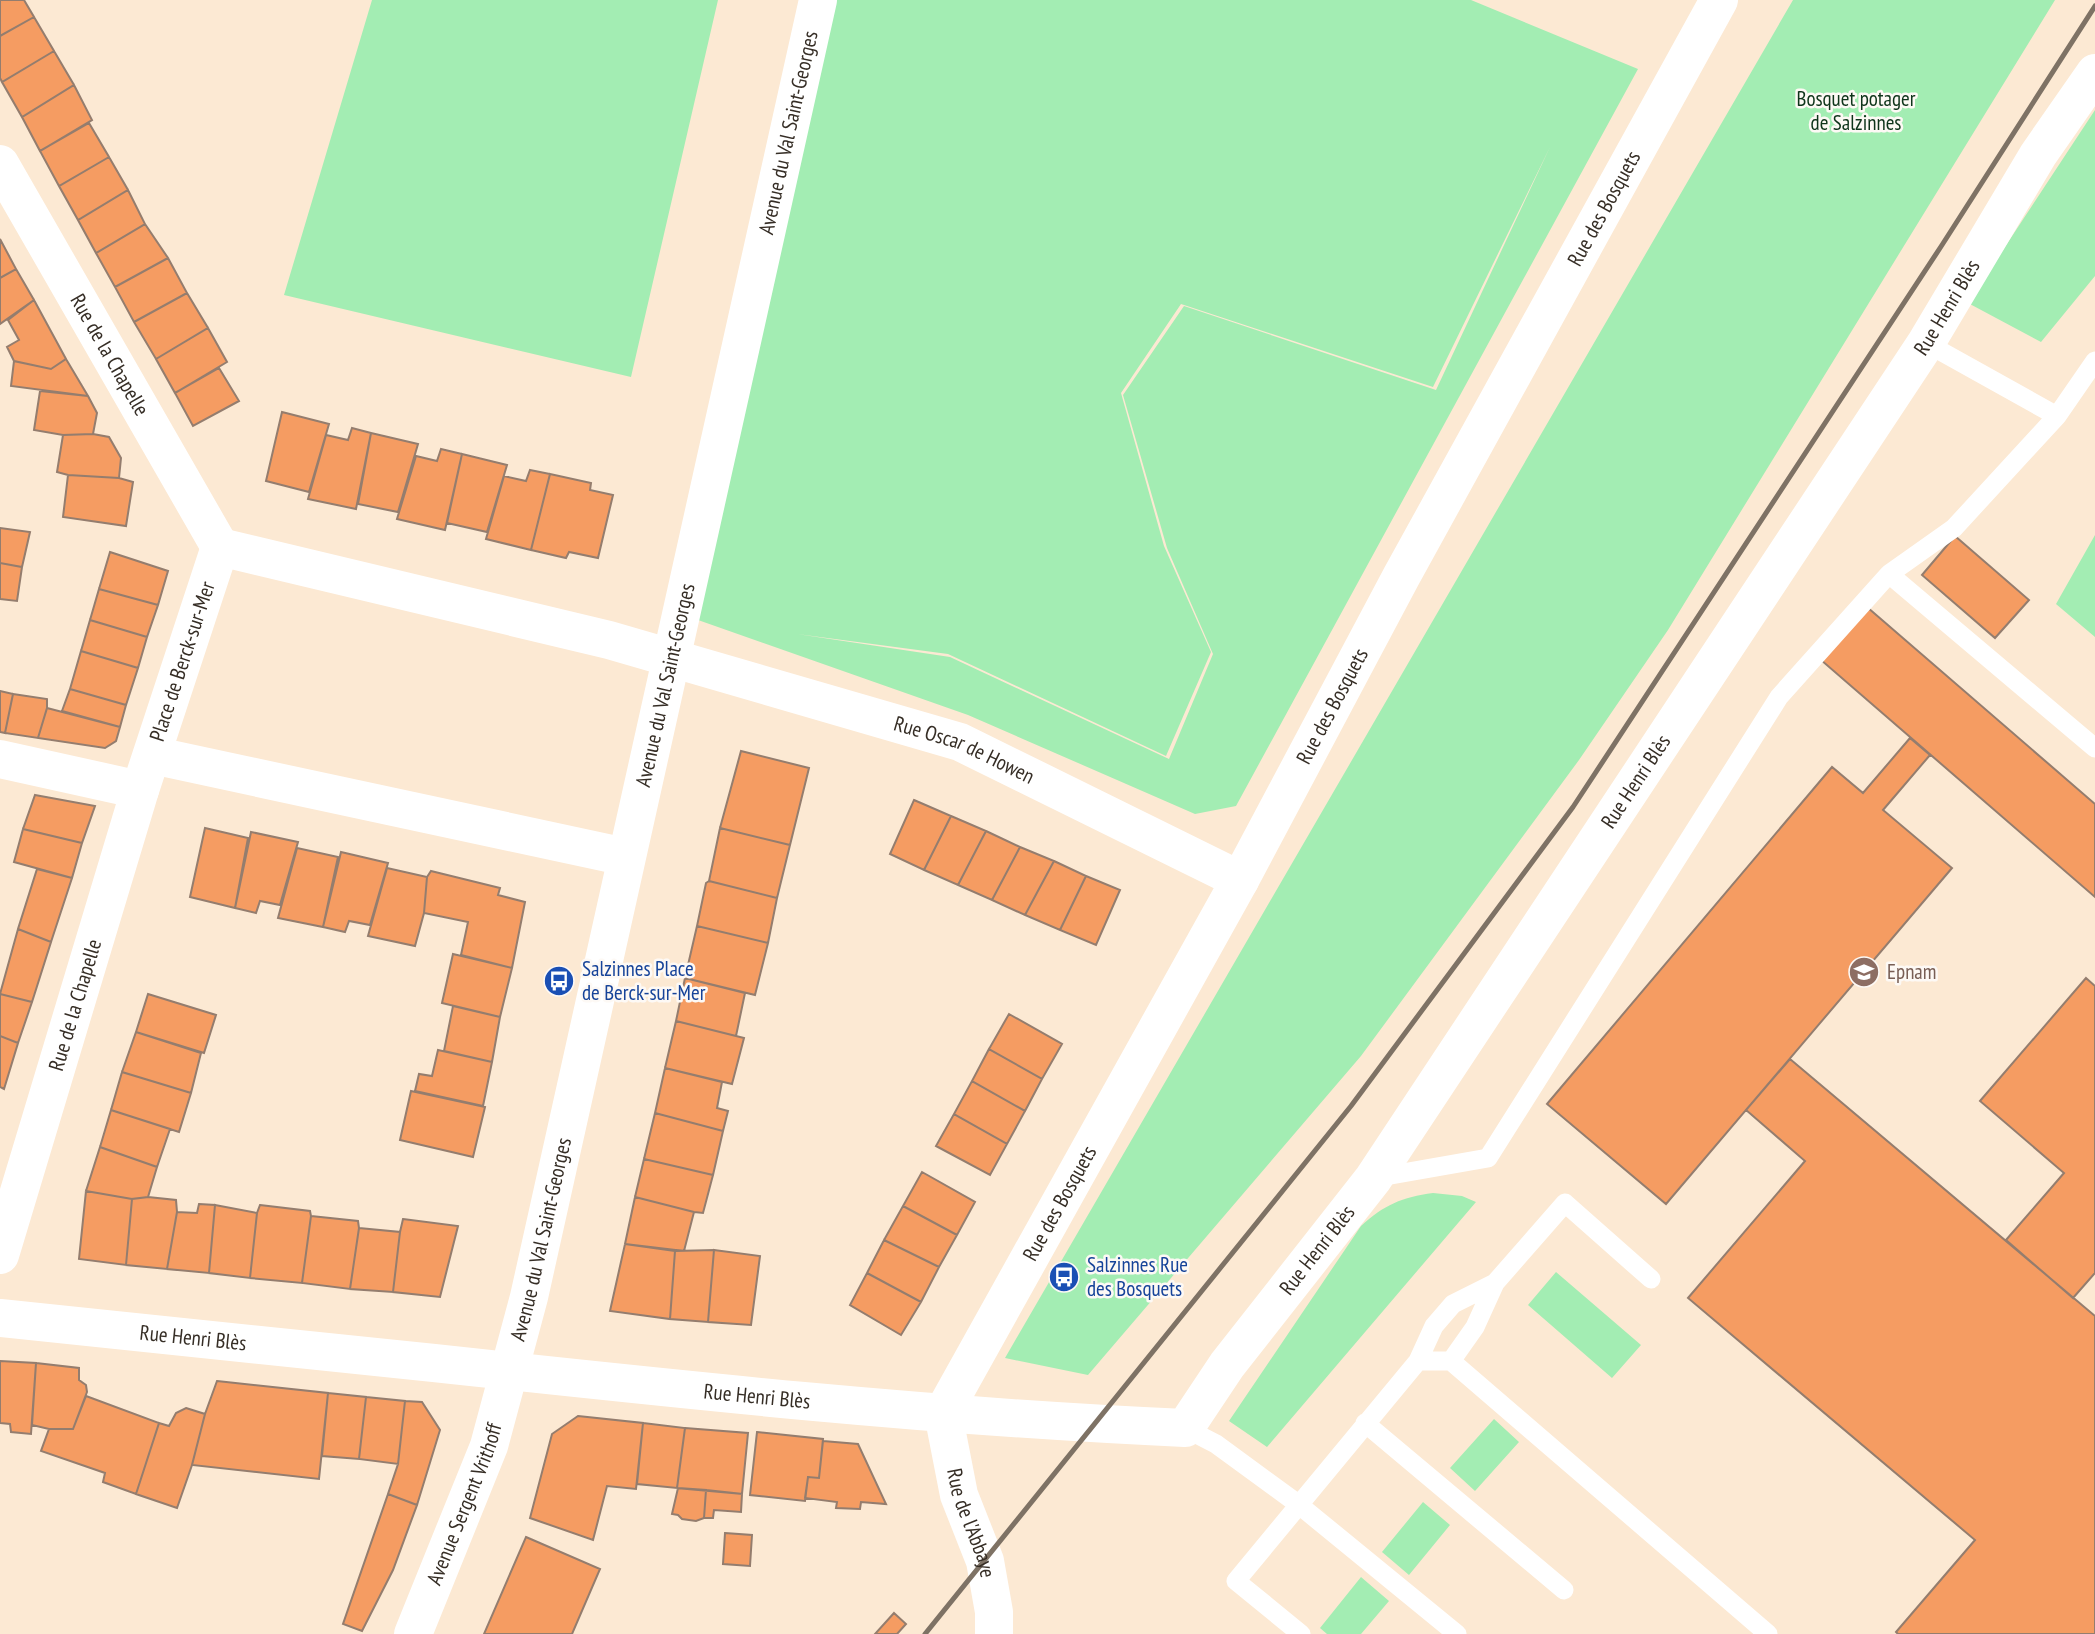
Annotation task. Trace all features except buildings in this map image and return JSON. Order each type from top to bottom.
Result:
[{"type":"street","name":"Avenue du Val Saint-Georges","points":[[508,1371],[529,1297],[818,0]]},
{"type":"street","name":"Rue des Bosquets","points":[[943,1413],[1240,880],[1401,577],[1719,0]]},
{"type":"street","name":"Rue Henri Blès","points":[[0,1318],[732,1395],[1094,1424],[1185,1428],[1227,1365],[1373,1179],[1926,343],[2038,155],[2095,73]]},
{"type":"street","name":"Rue de la Chapelle","points":[[0,164],[220,547]]},
{"type":"street","points":[[220,547],[672,657]]},
{"type":"street","name":"Place de Berck-sur-Mer","points":[[220,547],[146,772],[626,857]]},
{"type":"street","name":"Rue Oscar de Howen","points":[[672,657],[960,742],[1240,880]]},
{"type":"street","points":[[0,759],[146,772]]},
{"type":"street","name":"Rue de la Chapelle","points":[[0,1255],[146,772]]},
{"type":"street","name":"Avenue Sergent Vrithoff","points":[[413,1634],[489,1446],[508,1371]]},
{"type":"street","name":"Rue de l'Abbaye","points":[[943,1413],[959,1495],[985,1561],[994,1612],[994,1634]]},
{"type":"lane","points":[[1926,343],[2057,416]]},
{"type":"lane","points":[[1373,1179],[1488,1158],[1779,697],[1889,574],[1954,528],[2057,416],[2095,361]]},
{"type":"lane","points":[[1889,574],[2095,748]]},
{"type":"lane","points":[[1451,1361],[1475,1327],[1496,1283],[1565,1203],[1651,1279]]},
{"type":"lane","points":[[1301,1634],[1236,1581],[1418,1361],[1434,1326],[1453,1304],[1496,1283]]},
{"type":"lane","points":[[1418,1361],[1451,1361],[1768,1634]]},
{"type":"lane","points":[[1365,1423],[1564,1590]]},
{"type":"lane","points":[[1185,1428],[1216,1444],[1298,1504],[1457,1634]]},
{"type":"green space","points":[[372,0],[718,0],[631,377],[284,295]]},
{"type":"green space","points":[[836,0],[1471,0],[1638,69],[1236,806],[1195,814],[968,715],[698,620]],"holes":[[[1550,147],[1436,390],[1184,306],[1123,395],[1167,548],[1213,654],[1169,759],[950,657],[797,634],[948,654],[1166,756],[1211,652],[1164,546],[1121,393],[1181,304],[1433,387]]]},
{"type":"green space","name":"Bosquet potager de Salzinnes","points":[[1793,0],[2055,0],[1668,630],[1579,760],[1361,1056],[1088,1375],[1005,1358]]},
{"type":"green space","points":[[2095,110],[2095,276],[2041,342],[1968,303]]},
{"type":"green space","points":[[2095,535],[2095,637],[2056,604]]},
{"type":"green space","points":[[1433,1193],[1462,1196],[1476,1202],[1267,1447],[1229,1421],[1361,1226],[1394,1203]]},
{"type":"green space","points":[[1556,1272],[1641,1345],[1612,1378],[1528,1305]]},
{"type":"green space","points":[[1494,1419],[1519,1442],[1475,1491],[1450,1468]]},
{"type":"green space","points":[[1423,1502],[1450,1525],[1409,1575],[1382,1552]]},
{"type":"green space","points":[[1361,1577],[1389,1601],[1361,1634],[1327,1634],[1320,1628]]},
{"type":"railway","points":[[925,1634],[1351,1106],[1573,807],[1942,245],[2095,6]]},
{"type":"place","name":"Epnam","points":[[1864,972]]},
{"type":"place","name":"Salzinnes Place de Berck-sur-Mer","points":[[559,981]]},
{"type":"place","name":"Salzinnes Rue des Bosquets","points":[[1064,1277]]}]
